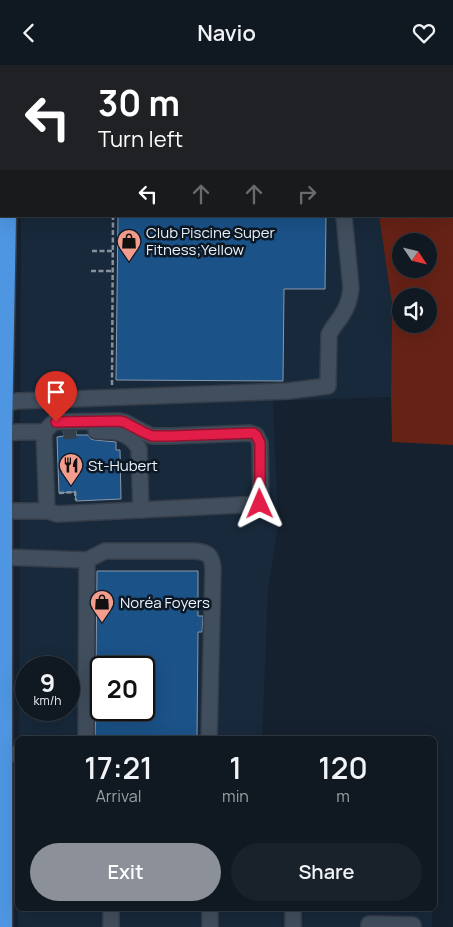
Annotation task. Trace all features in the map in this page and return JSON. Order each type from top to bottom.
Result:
[{"type":"highway","points":[[0,927],[9,754],[1,557],[4,217]]},
{"type":"lane","points":[[1,404],[17,401],[288,391],[328,386],[329,335],[331,329],[347,307],[351,288],[344,217]]},
{"type":"lane","points":[[1,511],[47,511],[57,513],[260,504],[260,443],[256,435],[250,433],[152,436],[119,421],[54,422],[44,432],[47,511]]},
{"type":"lane","points":[[1,434],[70,431],[117,431],[121,433],[138,445],[141,510]]},
{"type":"lane","points":[[1,557],[87,560],[105,551],[194,551],[204,552],[209,555],[213,569],[209,736]]},
{"type":"lane","points":[[86,736],[87,560]]},
{"type":"lane","points":[[111,911],[111,927]]},
{"type":"lane","points":[[210,911],[210,927]]},
{"type":"lane","points":[[293,911],[293,927]]},
{"type":"lane","points":[[377,920],[413,925],[413,927]]},
{"type":"path","points":[[105,387],[112,387],[114,217]]},
{"type":"path","points":[[113,237],[118,237]]},
{"type":"path","points":[[92,251],[113,251]]},
{"type":"path","points":[[91,271],[113,271]]},
{"type":"path","points":[[59,493],[75,492],[76,501]]},
{"type":"shaded area","points":[[21,217],[379,217],[392,304],[391,397],[273,401],[278,525],[268,589],[262,736],[19,736],[19,721],[80,721],[80,656],[19,656]]},
{"type":"shaded area","points":[[379,217],[453,217],[453,445],[392,442],[391,397],[392,304]]},
{"type":"shaded area","points":[[18,911],[432,911],[432,927],[18,927]]},
{"type":"building","points":[[118,217],[326,217],[325,289],[284,289],[283,381],[116,380]]},
{"type":"building","points":[[63,431],[76,431],[76,435],[88,435],[91,439],[95,440],[116,442],[116,450],[120,450],[121,499],[76,501],[75,492],[59,493],[57,437],[64,436]]},
{"type":"building","points":[[97,571],[198,571],[198,616],[203,616],[202,632],[198,632],[197,736],[95,736],[96,721],[155,721],[155,656],[96,656]]},
{"type":"tunnel","points":[[63,432],[76,431]]},
{"type":"place","name":"Club Piscine Super Fitness;Yellow","points":[[129,262]]},
{"type":"place","name":"St-Hubert","points":[[71,486]]},
{"type":"place","name":"Noréa Foyers","points":[[102,623]]},
{"type":"route","points":[[56,422],[119,421],[152,436],[253,433],[260,443],[260,504]]}]
